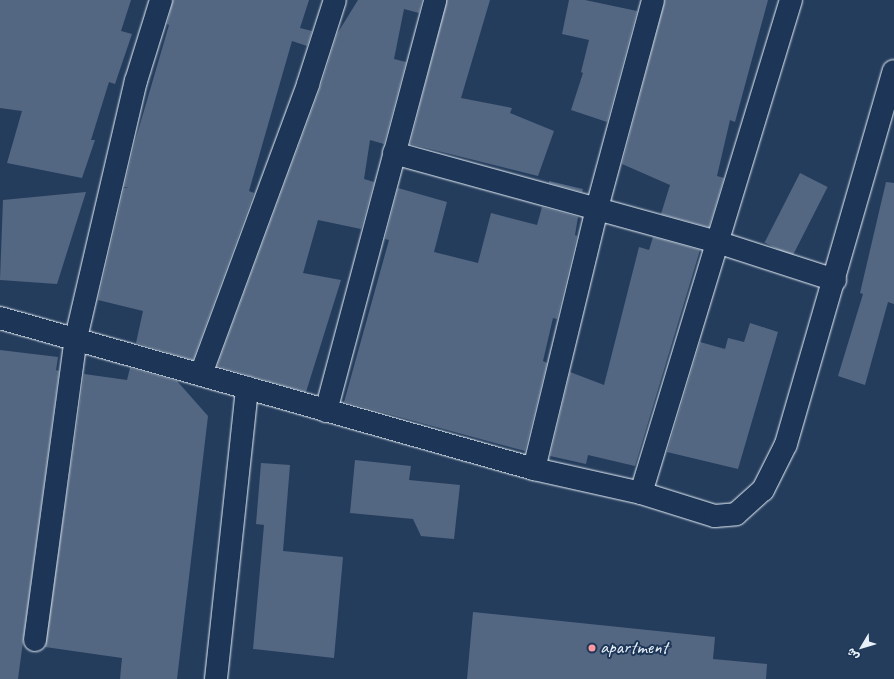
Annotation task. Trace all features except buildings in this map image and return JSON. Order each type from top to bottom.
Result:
[{"type":"street","points":[[35,640],[76,338],[133,96],[161,0]]},
{"type":"street","points":[[201,374],[308,84],[335,0]]},
{"type":"street","points":[[326,411],[435,0]]},
{"type":"street","points":[[534,469],[597,208],[653,0]]},
{"type":"street","points":[[641,493],[791,0]]},
{"type":"street","points":[[0,318],[76,338],[326,411],[534,469],[641,493],[715,516],[736,514],[763,490],[786,444],[894,71]]},
{"type":"street","points":[[394,152],[717,242],[834,280]]},
{"type":"street","points":[[216,679],[246,388]]},
{"type":"place","name":"apartment","points":[[592,648]]}]
